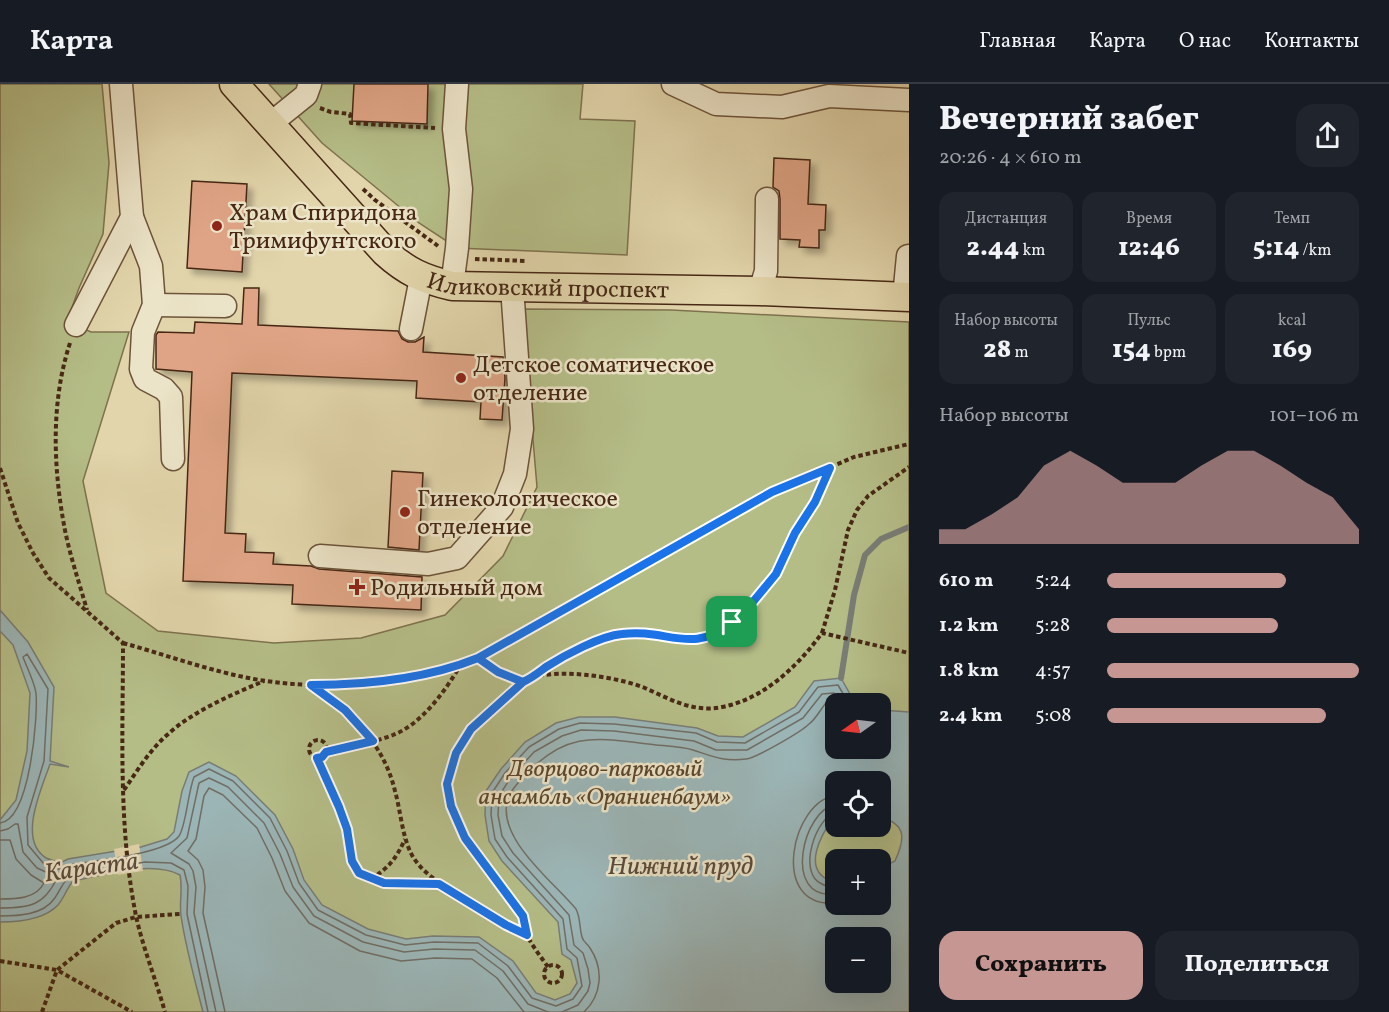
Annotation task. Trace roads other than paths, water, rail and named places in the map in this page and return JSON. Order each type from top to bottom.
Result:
[{"type":"main road","name":"Иликовский проспект","points":[[234,84],[385,252],[403,268],[421,278],[452,286],[760,291],[906,297]]},
{"type":"street","points":[[121,84],[132,217],[151,266],[154,305],[143,332],[141,369],[145,379],[164,389],[171,397],[173,459]]},
{"type":"street","points":[[452,286],[461,189],[454,129],[457,84]]},
{"type":"street","points":[[673,84],[716,104],[782,107],[829,96],[909,100]]},
{"type":"street","points":[[270,124],[308,89]]},
{"type":"street","points":[[760,291],[766,271],[767,199]]},
{"type":"street","points":[[76,325],[132,217]]},
{"type":"street","points":[[906,297],[908,256]]},
{"type":"street","points":[[411,328],[421,278]]},
{"type":"street","points":[[320,556],[428,564],[457,558],[502,507],[515,474],[522,429],[512,287]]},
{"type":"street","points":[[154,305],[225,306]]},
{"type":"water","name":"Нижний пруд","points":[[0,610],[28,642],[54,687],[50,761],[69,767],[50,764],[34,813],[33,839],[38,850],[46,858],[60,863],[68,859],[141,847],[167,839],[174,832],[182,791],[189,772],[209,762],[236,776],[275,815],[293,849],[304,880],[322,905],[368,929],[406,939],[433,936],[479,937],[513,961],[536,993],[555,1000],[570,994],[577,983],[571,960],[562,954],[558,922],[502,861],[489,841],[485,815],[486,791],[501,769],[525,742],[556,723],[579,717],[615,717],[697,728],[718,736],[743,737],[795,707],[814,681],[841,678],[849,693],[825,693],[825,759],[891,759],[891,711],[909,712],[909,1012],[203,1012],[183,928],[180,875],[169,871],[142,869],[73,881],[58,905],[46,914],[23,921],[0,922],[0,820],[16,800],[27,751],[30,693],[13,645],[0,631]],"holes":[[[825,771],[891,771],[891,821],[896,824],[902,834],[902,840],[895,861],[891,863],[891,915],[825,915],[825,878],[817,869],[815,860],[816,851],[825,831]]]},
{"type":"waterway","points":[[841,678],[854,595],[865,555],[881,539],[909,527]]},
{"type":"place","name":"Храм Спиридона Тримифунтского","points":[[217,226]]},
{"type":"place","name":"Детское соматическое отделение","points":[[461,378]]},
{"type":"place","name":"Гинекологическое отделение","points":[[405,512]]},
{"type":"place","name":"Родильный дом","points":[[357,587]]},
{"type":"park label","name":"Дворцово-парковый ансамбль «Ораниенбаум»","points":[[605,782]]},
{"type":"water label","name":"Караста","points":[[91,866]]}]
